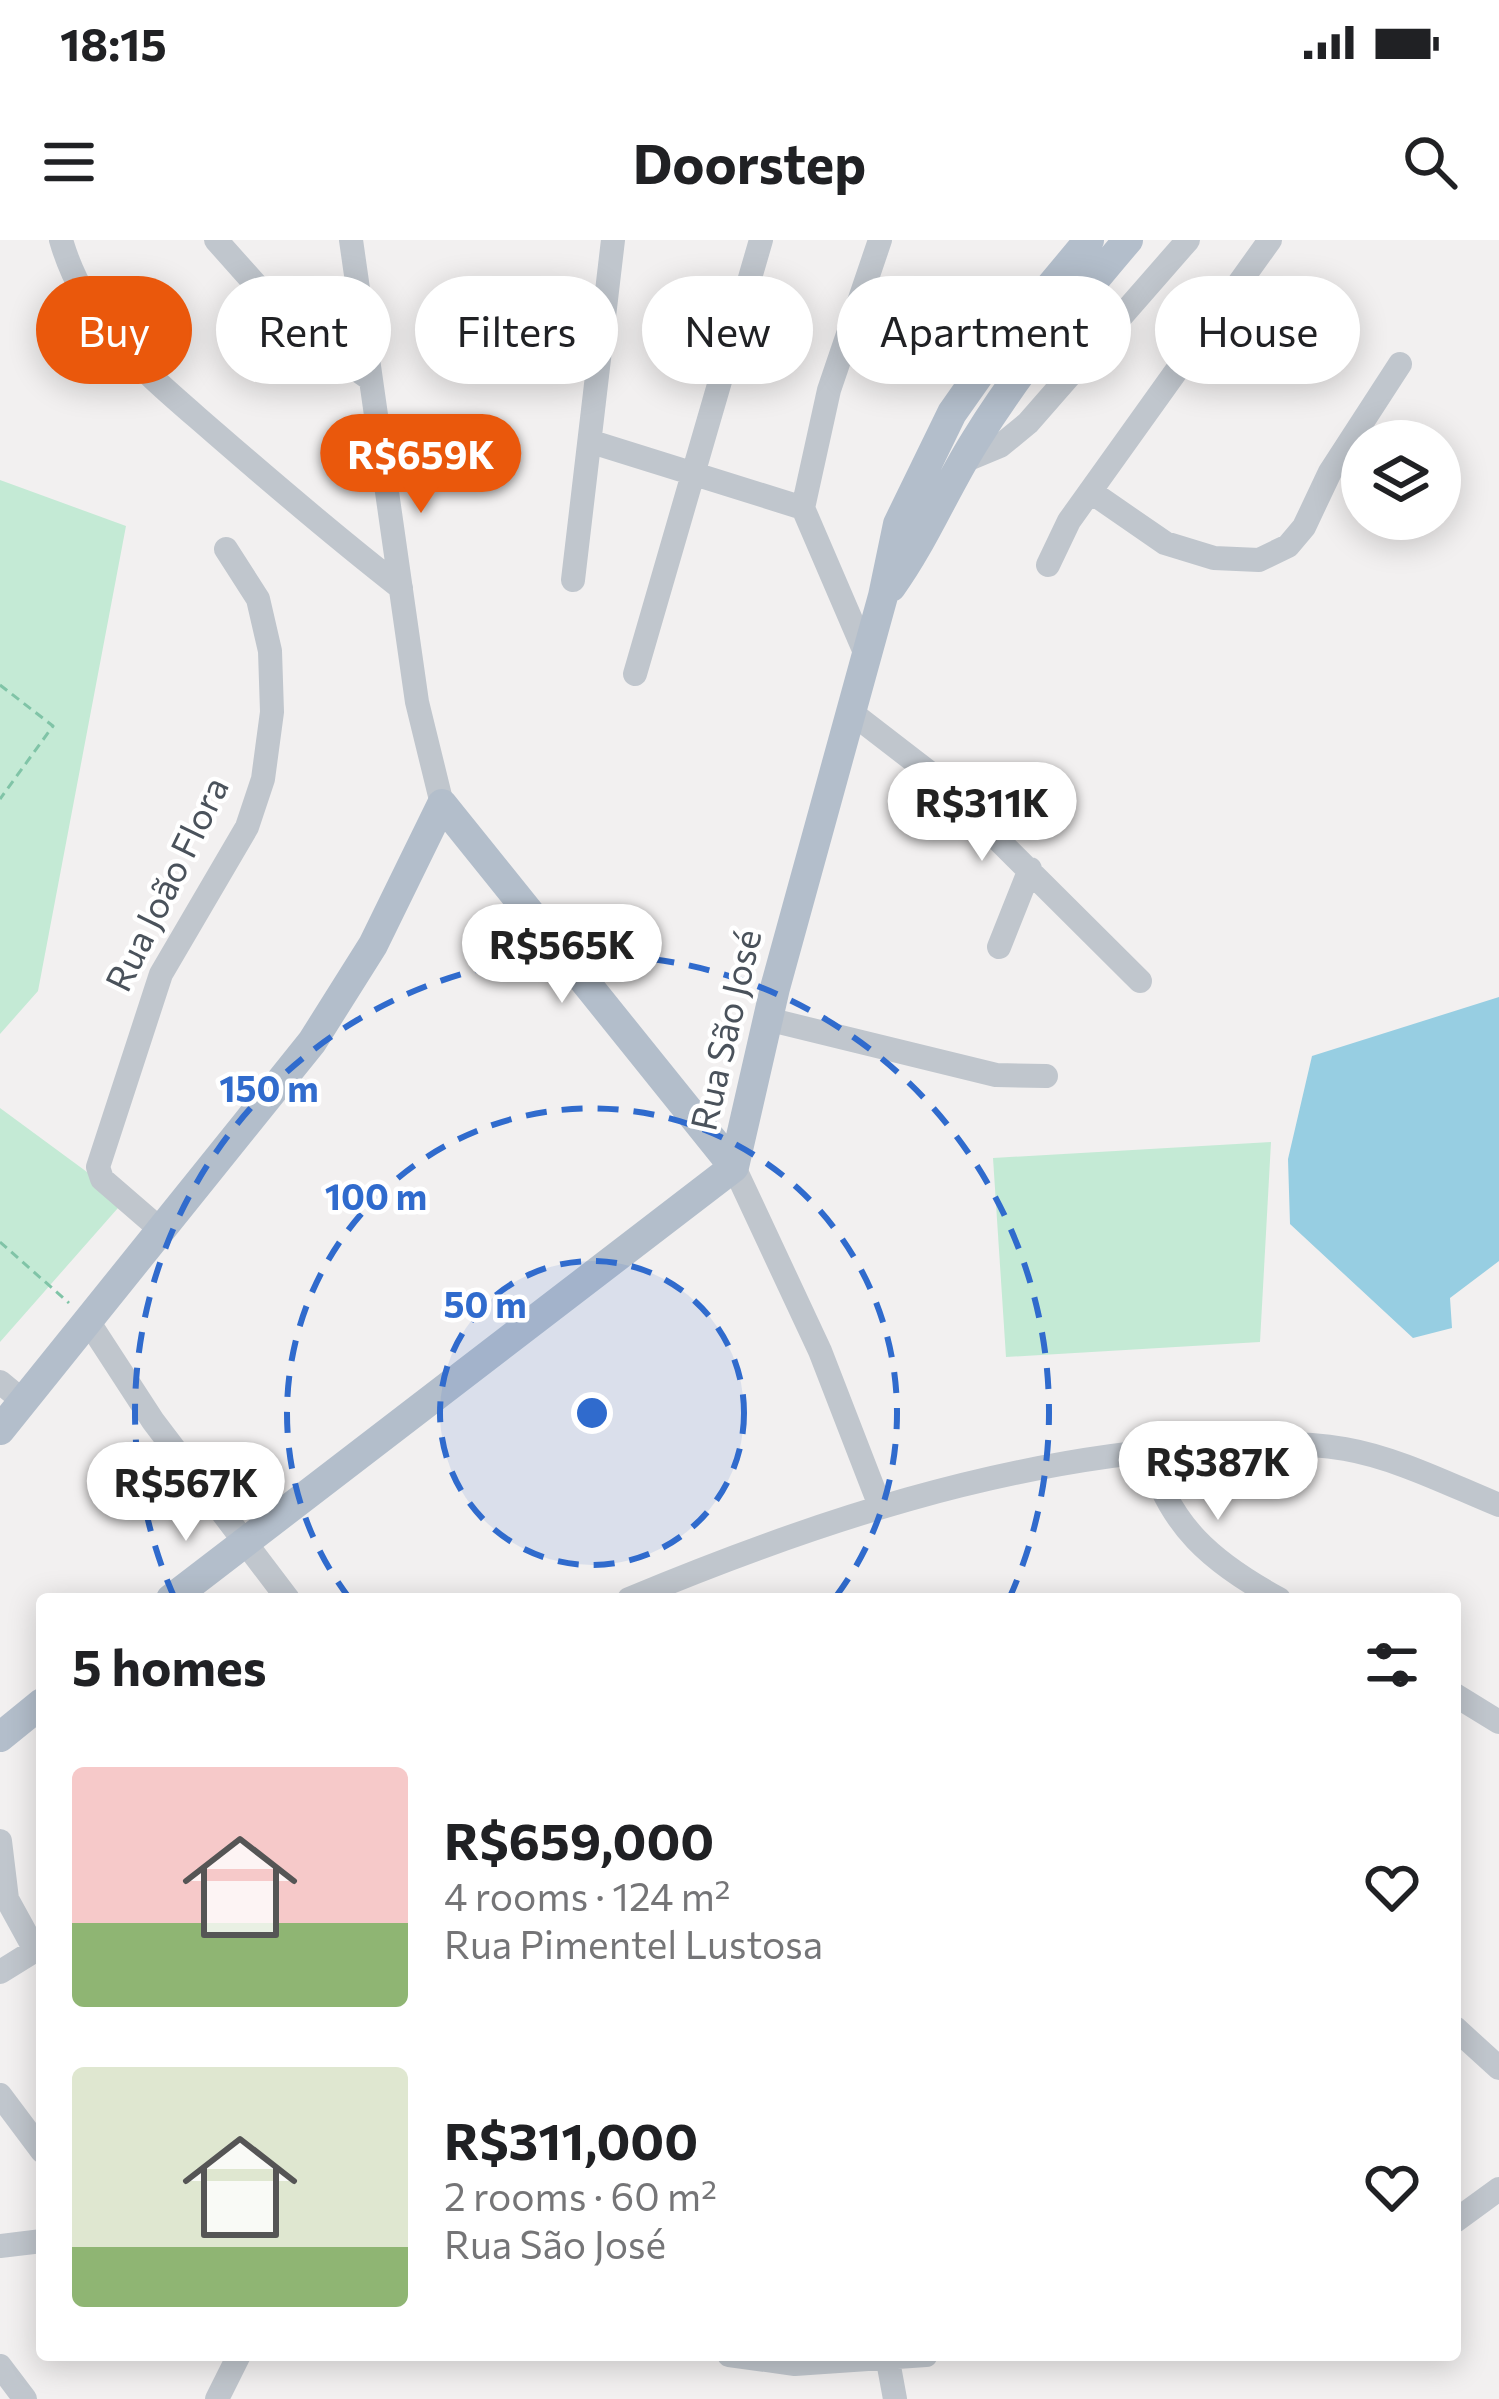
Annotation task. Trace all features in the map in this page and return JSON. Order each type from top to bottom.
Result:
[{"type":"main road","name":"Rua São José","points":[[177,1593],[734,1167],[767,1019],[884,596],[898,524],[952,413],[989,359],[1089,240]]},
{"type":"main road","points":[[884,596],[916,553],[964,461],[1037,348],[1127,240]]},
{"type":"main road","points":[[0,1430],[11,1392],[88,1321],[312,1042],[373,945],[442,804],[734,1167]]},
{"type":"main road","points":[[0,1737],[36,1708]]},
{"type":"street","points":[[61,240],[88,305],[126,357],[301,510],[401,588]]},
{"type":"street","points":[[216,240],[248,276]]},
{"type":"street","points":[[351,240],[356,276]]},
{"type":"street","points":[[573,580],[613,240]]},
{"type":"street","points":[[634,674],[688,474],[761,240]]},
{"type":"street","points":[[867,657],[803,508],[829,390],[880,240]]},
{"type":"street","points":[[964,461],[1000,446],[1028,423],[1188,240]]},
{"type":"street","points":[[1048,565],[1054,543],[1270,240]]},
{"type":"street","points":[[1091,492],[1165,543],[1214,558],[1259,560],[1288,546],[1304,527],[1330,472],[1400,364]]},
{"type":"street","points":[[371,384],[420,722],[442,804]]},
{"type":"street","points":[[592,442],[803,508]]},
{"type":"street","name":"Rua João Flora","points":[[161,1230],[114,1191],[98,1167],[161,974],[247,827],[263,779],[272,712],[270,651],[258,599],[226,549]]},
{"type":"street","points":[[852,713],[935,777],[1140,981]]},
{"type":"street","points":[[999,947],[1030,869]]},
{"type":"street","points":[[767,1019],[996,1075],[1046,1076]]},
{"type":"street","points":[[734,1167],[820,1351],[880,1506]]},
{"type":"street","points":[[88,1321],[283,1593]]},
{"type":"street","points":[[645,1593],[880,1506],[970,1483],[1148,1450],[1272,1443],[1348,1449],[1499,1505]]},
{"type":"street","points":[[1148,1450],[1156,1483],[1193,1541],[1230,1572],[1269,1593]]},
{"type":"street","points":[[1461,1699],[1499,1722]]},
{"type":"street","points":[[0,1841],[7,1899],[36,1945]]},
{"type":"street","points":[[0,1972],[36,1949]]},
{"type":"street","points":[[1461,2033],[1499,2068]]},
{"type":"street","points":[[0,2095],[36,2143]]},
{"type":"street","points":[[1461,2217],[1499,2189]]},
{"type":"street","points":[[0,2246],[36,2242]]},
{"type":"street","points":[[217,2399],[236,2361]]},
{"type":"street","points":[[773,2361],[888,2361],[895,2399]]},
{"type":"street","points":[[0,2366],[25,2399]]},
{"type":"path","points":[[0,686],[53,726],[0,799]]},
{"type":"path","points":[[0,1242],[88,1321]]},
{"type":"green space","points":[[0,480],[126,526],[38,991],[0,1034]]},
{"type":"green space","points":[[0,1108],[125,1200],[0,1342]]},
{"type":"green space","points":[[1271,1142],[1260,1342],[1006,1357],[993,1158]]},
{"type":"water","points":[[1499,997],[1499,1261],[1450,1298],[1452,1328],[1413,1338],[1290,1224],[1288,1159],[1312,1056]]}]
